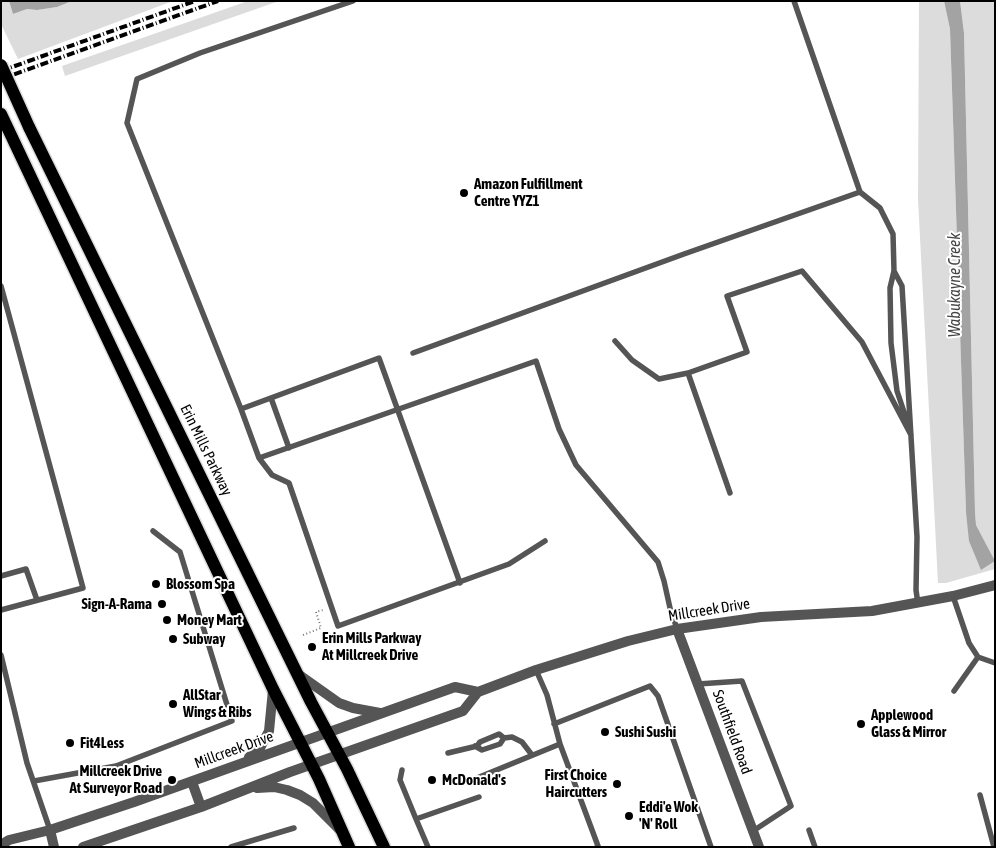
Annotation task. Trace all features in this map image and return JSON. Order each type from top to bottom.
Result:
[{"type":"main road","name":"Erin Mills Parkway","points":[[1,65],[384,847]]},
{"type":"main road","points":[[1,114],[273,688],[312,765],[348,847]]},
{"type":"street","name":"Millcreek Drive","points":[[83,847],[201,807],[463,711],[478,692],[536,670],[628,640],[677,629],[761,617],[872,611],[918,604],[995,585]]},
{"type":"street","name":"Southfield Road","points":[[677,629],[759,847]]},
{"type":"street","points":[[298,674],[339,703],[381,714]]},
{"type":"street","name":"Millcreek Drive","points":[[1,845],[9,840],[50,830],[192,782],[455,687],[478,692]]},
{"type":"street","points":[[237,765],[259,750],[267,738],[271,722],[273,688]]},
{"type":"street","points":[[192,782],[201,807]]},
{"type":"street","points":[[249,788],[274,787],[300,795],[313,803],[341,831]]},
{"type":"street","points":[[50,830],[54,847]]},
{"type":"lane","points":[[353,1],[200,53],[137,79],[126,124],[259,458],[272,475],[289,483],[338,626],[509,564],[545,542]]},
{"type":"lane","points":[[794,1],[860,192],[880,208],[893,234],[894,272],[890,288],[891,344],[898,391],[911,436]]},
{"type":"lane","points":[[413,353],[860,192]]},
{"type":"lane","points":[[615,341],[632,360],[659,379],[688,373],[747,352],[727,296],[802,271],[862,342],[911,436]]},
{"type":"lane","points":[[894,272],[902,286],[917,537],[916,590],[918,604]]},
{"type":"lane","points":[[1,286],[83,588],[1,610]]},
{"type":"lane","points":[[241,409],[379,358],[460,583]]},
{"type":"lane","points":[[259,458],[536,361],[559,429],[576,465],[658,562],[677,629]]},
{"type":"lane","points":[[688,373],[730,493]]},
{"type":"lane","points":[[271,398],[288,448]]},
{"type":"lane","points":[[34,781],[116,766],[232,721],[180,552],[152,531]]},
{"type":"lane","points":[[1,576],[26,569],[37,600]]},
{"type":"lane","points":[[953,596],[969,643],[978,657],[995,664]]},
{"type":"lane","points":[[1,655],[27,763],[50,830]]},
{"type":"lane","points":[[954,691],[978,657]]},
{"type":"lane","points":[[536,670],[547,695],[560,744],[597,847]]},
{"type":"lane","points":[[698,684],[742,681],[791,806],[753,831]]},
{"type":"lane","points":[[554,724],[650,686],[658,696],[711,847]]},
{"type":"lane","points":[[448,754],[477,746],[480,742],[499,734],[504,738]]},
{"type":"lane","points":[[477,746],[482,750],[500,744],[504,738],[512,736],[522,742],[532,755]]},
{"type":"lane","points":[[472,780],[560,744]]},
{"type":"lane","points":[[402,770],[400,780],[428,847]]},
{"type":"lane","points":[[980,795],[994,847]]},
{"type":"lane","points":[[416,819],[479,797]]},
{"type":"lane","points":[[231,847],[294,828]]},
{"type":"lane","points":[[809,830],[815,847]]},
{"type":"path","points":[[303,635],[321,628],[316,612],[332,607]]},
{"type":"shaded area","points":[[1,1],[9,1],[13,14],[27,9],[37,10],[57,7],[72,1],[173,1],[18,59],[1,24]]},
{"type":"shaded area","points":[[9,1],[72,1],[57,7],[37,10],[27,9],[13,14]]},
{"type":"shaded area","points":[[248,1],[279,1],[65,76],[62,66]]},
{"type":"shaded area","points":[[919,1],[944,1],[950,29],[966,512],[982,569],[995,561],[995,569],[946,583],[938,583],[918,199]]},
{"type":"shaded area","points":[[944,1],[960,1],[964,33],[975,512],[976,525],[995,561],[981,570],[969,541],[966,512],[950,29]]},
{"type":"shaded area","points":[[960,1],[995,1],[995,561],[976,525],[975,512],[964,33]]},
{"type":"railway","points":[[1,71],[195,1]]},
{"type":"railway","points":[[1,79],[218,1]]},
{"type":"place","name":"Amazon Fulfillment Centre YYZ1","points":[[464,193]]},
{"type":"place","name":"Blossom Spa","points":[[156,584]]},
{"type":"place","name":"Sign-A-Rama","points":[[162,604]]},
{"type":"place","name":"Money Mart","points":[[167,620]]},
{"type":"place","name":"Subway","points":[[173,639]]},
{"type":"place","name":"Erin Mills Parkway At Millcreek Drive","points":[[312,647]]},
{"type":"place","name":"AllStar Wings & Ribs","points":[[173,704]]},
{"type":"place","name":"Applewood Glass & Mirror","points":[[861,724]]},
{"type":"place","name":"Sushi Sushi","points":[[605,732]]},
{"type":"place","name":"Fit4Less","points":[[70,743]]},
{"type":"place","name":"Millcreek Drive At Surveyor Road","points":[[172,780]]},
{"type":"place","name":"McDonald's","points":[[432,780]]},
{"type":"place","name":"First Choice Haircutters","points":[[617,784]]},
{"type":"place","name":"Eddi'e Wok 'N' Roll","points":[[629,816]]},
{"type":"water label","name":"Wabukayne Creek","points":[[955,285]]}]
